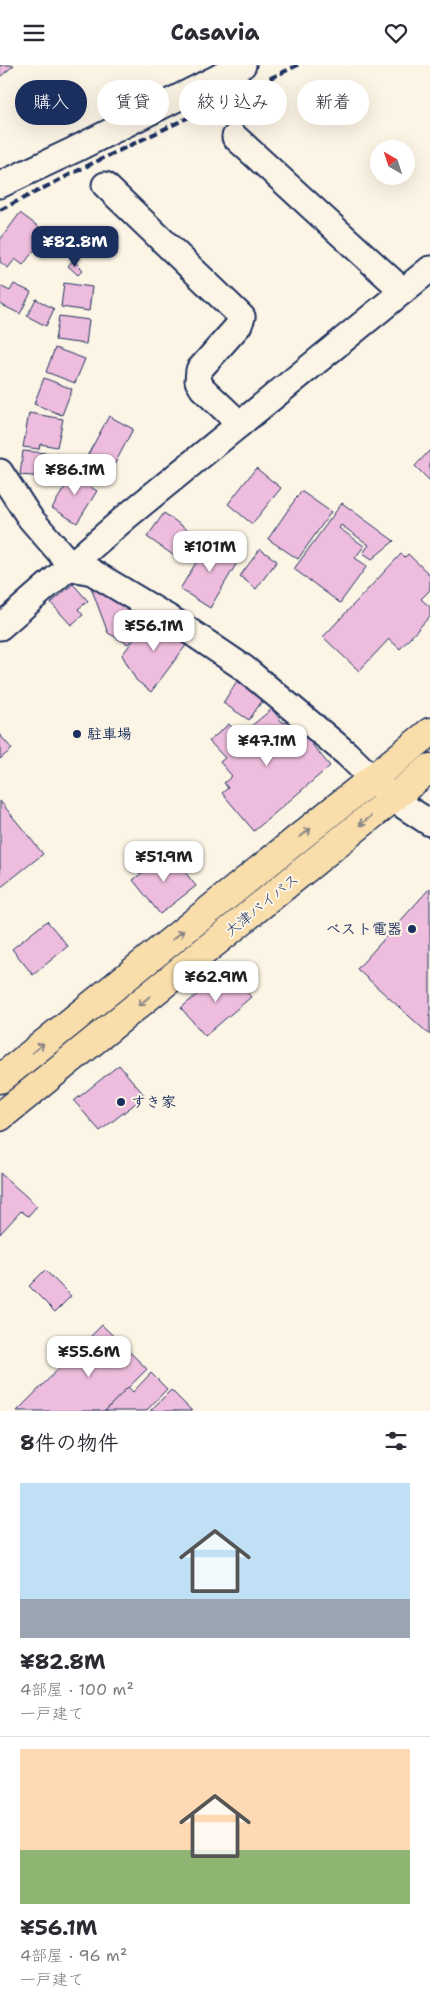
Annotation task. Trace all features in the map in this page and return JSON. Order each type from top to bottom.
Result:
[{"type":"highway","name":"大津バイパス","points":[[0,1079],[430,732]]},
{"type":"highway","name":"大津バイパス","points":[[0,1117],[430,768]]},
{"type":"street","points":[[0,185],[74,151],[243,65]]},
{"type":"street","points":[[235,137],[403,291]]},
{"type":"street","points":[[105,185],[242,317],[239,325],[199,370],[198,381],[203,389],[240,424]]},
{"type":"street","points":[[0,627],[59,577],[68,567],[430,269]]},
{"type":"street","points":[[0,472],[30,518],[62,555],[68,567],[92,573],[182,626],[244,668],[347,754],[393,799],[430,823]]},
{"type":"building","points":[[0,65],[14,65],[0,77]]},
{"type":"building","points":[[20,213],[47,233],[23,265],[15,259],[8,268],[0,262],[0,240]]},
{"type":"building","points":[[73,260],[83,270],[78,275],[68,266]]},
{"type":"building","points":[[64,283],[92,287],[89,311],[61,307]]},
{"type":"building","points":[[14,284],[31,292],[20,314],[0,304],[0,286],[10,291]]},
{"type":"building","points":[[36,299],[54,309],[46,326],[27,316]]},
{"type":"building","points":[[59,316],[89,320],[86,344],[55,340]]},
{"type":"building","points":[[55,348],[85,359],[75,383],[46,372]]},
{"type":"building","points":[[44,378],[72,389],[62,415],[34,404]]},
{"type":"building","points":[[29,413],[63,419],[57,447],[40,444],[39,449],[23,447]]},
{"type":"building","points":[[109,416],[133,429],[110,473],[85,460]]},
{"type":"building","points":[[430,450],[430,481],[415,466]]},
{"type":"building","points":[[23,451],[59,454],[57,478],[20,475]]},
{"type":"building","points":[[79,464],[90,470],[83,482],[97,491],[77,523],[52,508]]},
{"type":"building","points":[[256,468],[281,488],[252,524],[228,504]]},
{"type":"building","points":[[301,491],[331,512],[298,559],[268,539]]},
{"type":"building","points":[[342,503],[394,541],[372,559],[363,553],[369,545],[341,525],[339,528],[364,546],[355,558],[367,566],[340,603],[294,569]]},
{"type":"building","points":[[164,513],[192,533],[176,557],[147,537]]},
{"type":"building","points":[[211,538],[241,556],[210,608],[180,589]]},
{"type":"building","points":[[260,549],[277,561],[256,589],[240,576]]},
{"type":"building","points":[[401,554],[405,557],[408,554],[430,575],[430,590],[421,599],[430,607],[430,616],[400,649],[389,639],[359,671],[323,637]]},
{"type":"building","points":[[89,582],[150,616],[128,644],[108,633]]},
{"type":"building","points":[[73,584],[88,601],[78,609],[83,615],[71,625],[51,603]]},
{"type":"building","points":[[154,613],[190,640],[151,692],[136,680],[122,655]]},
{"type":"building","points":[[237,681],[264,698],[249,720],[223,703]]},
{"type":"building","points":[[272,709],[282,722],[295,724],[330,766],[254,831],[222,793],[228,788],[224,783],[232,776],[220,762],[225,758],[209,741],[229,724],[239,736]]},
{"type":"building","points":[[0,735],[12,749],[0,759]]},
{"type":"building","points":[[0,801],[43,854],[0,888]]},
{"type":"building","points":[[169,852],[196,886],[160,914],[133,880]]},
{"type":"building","name":"ベスト電器","points":[[430,888],[430,1035],[357,969]]},
{"type":"building","points":[[47,921],[68,946],[33,975],[12,949]]},
{"type":"building","points":[[227,969],[251,997],[205,1036],[181,1008]]},
{"type":"building","points":[[119,1065],[145,1096],[100,1131],[74,1101]]},
{"type":"building","points":[[0,1173],[37,1206],[28,1216],[21,1211],[0,1234]]},
{"type":"building","points":[[45,1270],[71,1296],[55,1312],[29,1286]]},
{"type":"building","points":[[102,1325],[147,1369],[105,1411],[17,1411]]},
{"type":"building","points":[[151,1373],[167,1389],[146,1411],[105,1411],[128,1387],[133,1392]]},
{"type":"building","points":[[171,1390],[192,1411],[150,1411]]},
{"type":"railway","points":[[0,210],[89,165],[298,65]]},
{"type":"place","name":"駐車場","points":[[77,734]]},
{"type":"place","name":"ベスト電器","points":[[412,929]]},
{"type":"place","name":"すき家","points":[[121,1102]]}]
